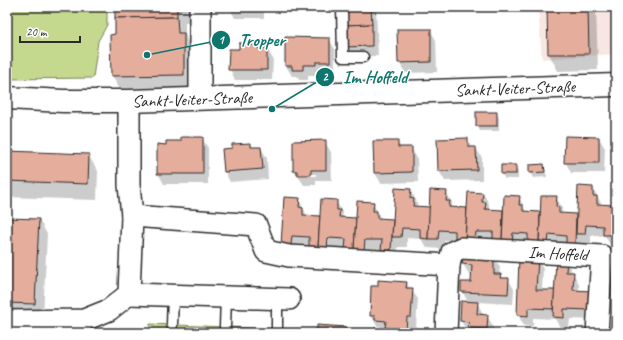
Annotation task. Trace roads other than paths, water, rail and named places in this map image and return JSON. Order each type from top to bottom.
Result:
[{"type":"main road","name":"Sankt-Veiter-Straße","points":[[7,98],[63,101],[129,101],[616,84]]},
{"type":"street","points":[[200,7],[200,98]]},
{"type":"street","points":[[129,101],[129,185],[132,216],[129,294]]},
{"type":"street","points":[[132,216],[256,225],[266,251],[289,256],[450,266]]},
{"type":"street","name":"Im Hoffeld","points":[[446,333],[452,252],[461,248],[602,256],[597,333]]},
{"type":"street","points":[[7,321],[84,320],[109,310],[129,294],[283,299]]},
{"type":"lane","points":[[342,7],[343,57],[363,57]]},
{"type":"lane","points":[[172,325],[173,295]]},
{"type":"lane","points":[[225,327],[226,297]]},
{"type":"lane","points":[[276,329],[283,299]]},
{"type":"place","name":"Tropper","points":[[147,55]]},
{"type":"place","name":"Im Hoffeld","points":[[272,109]]}]
